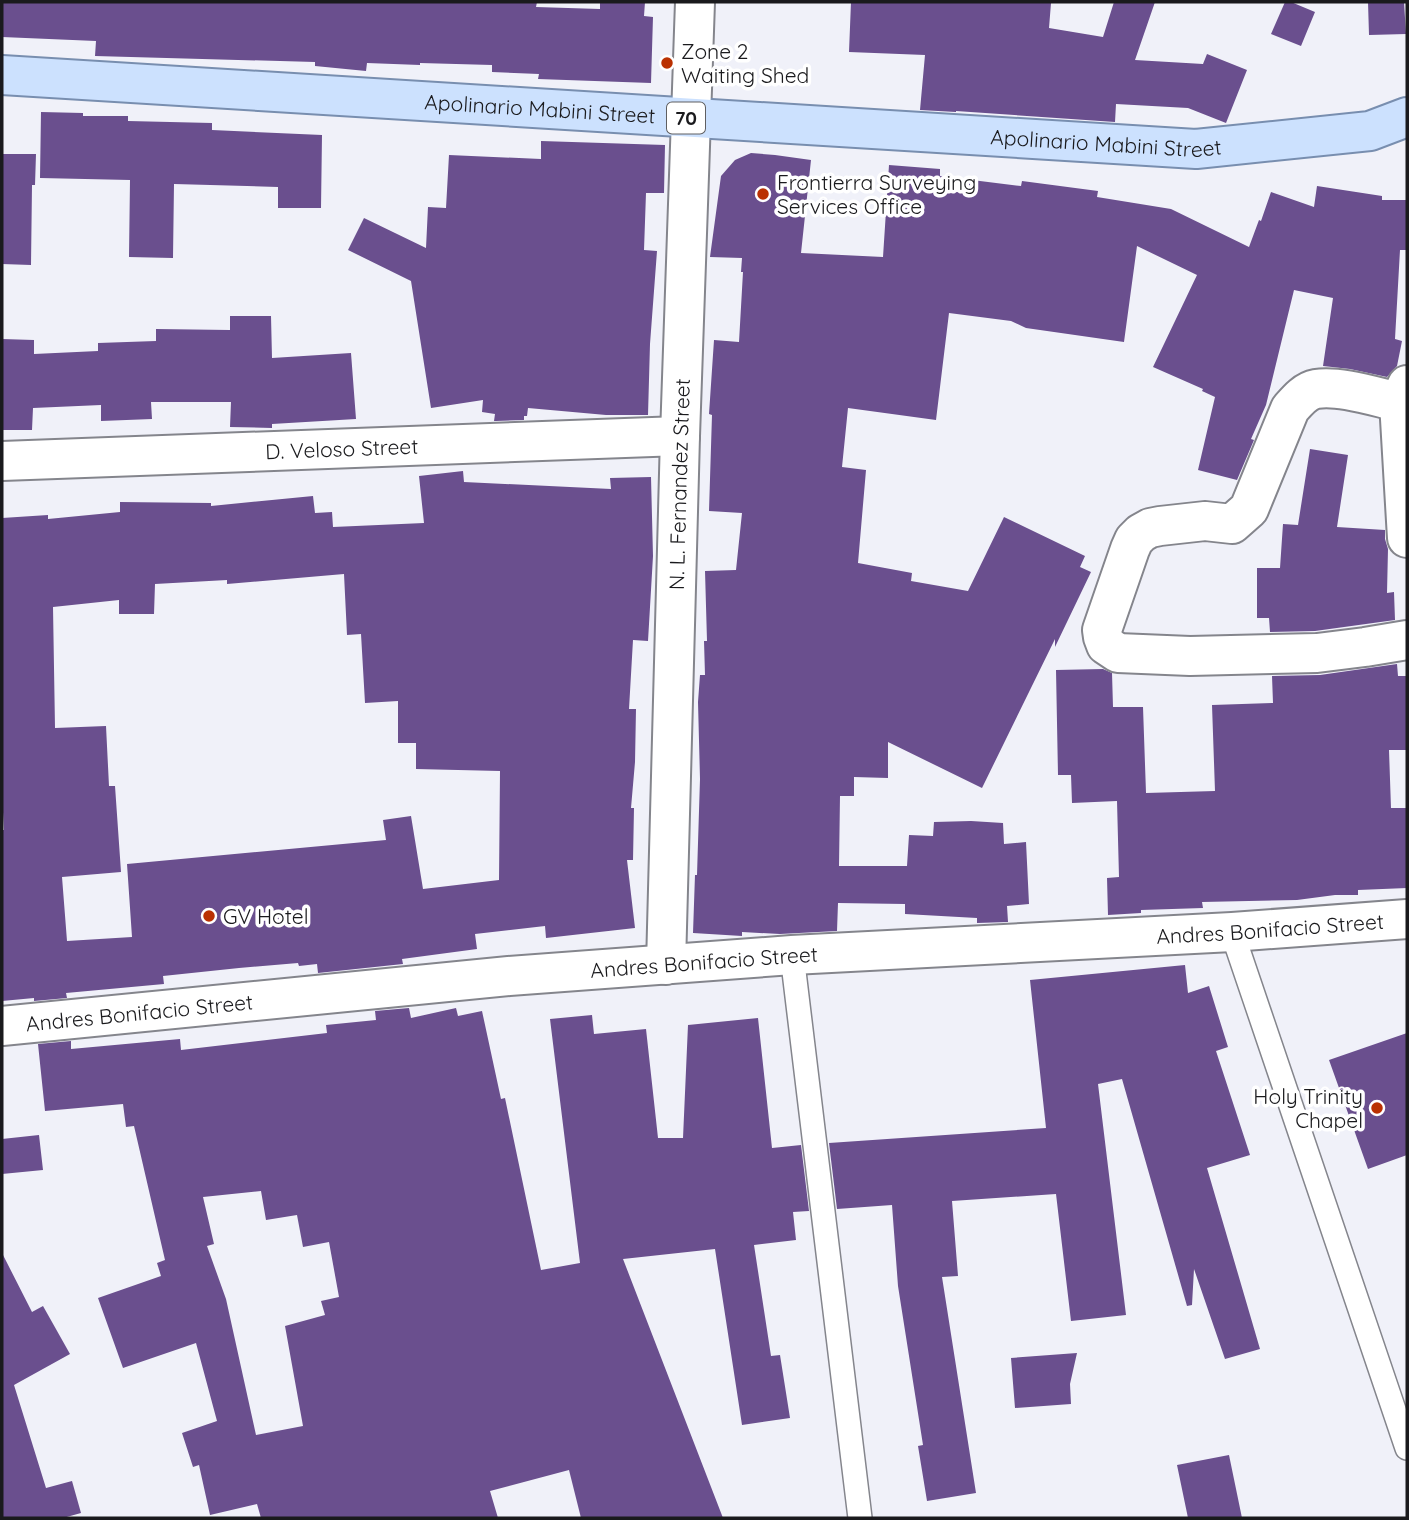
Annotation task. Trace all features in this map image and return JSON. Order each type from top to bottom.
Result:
[{"type":"main road","name":"Apolinario Mabini Street","points":[[2,75],[1196,149],[1394,129]]},
{"type":"street","name":"N. L. Fernandez Street","points":[[666,965],[695,2]]},
{"type":"street","points":[[1407,538],[1403,393],[1316,389],[1302,396],[1290,409],[1249,509],[1232,524],[1205,521],[1160,526],[1150,528],[1134,540],[1102,630],[1105,645],[1118,653],[1166,655],[1317,653],[1407,640]]},
{"type":"street","name":"D. Veloso Street","points":[[2,461],[680,436]]},
{"type":"street","name":"Andres Bonifacio Street","points":[[2,1026],[495,977],[792,955],[1232,932],[1407,919]]},
{"type":"lane","points":[[1232,932],[1407,1448]]},
{"type":"lane","points":[[792,955],[860,1518]]},
{"type":"building","points":[[2,2],[537,2],[536,7],[600,9],[600,2],[645,2],[644,16],[653,17],[651,83],[538,79],[539,74],[492,72],[492,65],[367,63],[366,71],[315,66],[315,62],[95,56],[96,41],[2,37]]},
{"type":"building","points":[[851,2],[1051,3],[1049,28],[1103,37],[1114,2],[1155,2],[1135,60],[1203,64],[1207,54],[1247,70],[1226,123],[1188,108],[1116,104],[1115,122],[920,110],[925,55],[849,52]]},
{"type":"building","points":[[1285,2],[1315,12],[1301,46],[1271,34]]},
{"type":"building","points":[[1368,2],[1404,2],[1406,34],[1369,35]]},
{"type":"building","points":[[41,112],[128,116],[128,121],[212,123],[212,130],[322,135],[321,208],[278,208],[278,187],[174,184],[173,258],[129,257],[130,180],[40,178]]},
{"type":"building","points":[[541,141],[665,145],[664,193],[646,193],[644,250],[657,251],[648,415],[606,415],[528,408],[524,420],[494,421],[495,414],[482,412],[483,400],[431,408],[411,281],[348,250],[364,218],[426,248],[428,207],[446,208],[449,155],[541,159]]},
{"type":"building","points":[[751,153],[811,160],[801,253],[883,257],[889,165],[940,169],[940,176],[1021,186],[1022,181],[1098,191],[1097,197],[1171,209],[1249,247],[1271,192],[1314,207],[1317,186],[1382,196],[1382,200],[1407,200],[1407,250],[1400,250],[1395,339],[1402,341],[1397,366],[1387,377],[1323,366],[1333,298],[1294,290],[1266,405],[1237,480],[1198,470],[1215,397],[1153,367],[1197,275],[1137,246],[1124,342],[1026,328],[1011,321],[949,313],[936,420],[848,408],[842,467],[866,470],[858,563],[912,573],[911,581],[968,591],[1004,517],[1085,556],[1080,567],[1091,572],[982,788],[888,742],[888,778],[854,777],[854,796],[840,796],[839,866],[907,866],[909,835],[933,836],[934,822],[1003,823],[1004,844],[1026,842],[1029,904],[1007,906],[1008,922],[977,923],[977,918],[905,914],[905,904],[838,903],[837,931],[780,934],[742,932],[742,936],[693,933],[700,779],[698,702],[700,675],[705,675],[704,641],[707,641],[705,571],[736,570],[742,513],[709,511],[712,415],[709,414],[714,340],[739,342],[743,272],[742,258],[710,257],[721,176],[735,160]]},
{"type":"building","points":[[2,154],[36,154],[35,185],[32,185],[31,265],[2,264]]},
{"type":"building","points":[[230,316],[271,316],[272,358],[351,353],[356,419],[272,424],[272,428],[230,427],[231,402],[151,402],[152,419],[101,421],[101,405],[33,408],[32,430],[2,430],[2,339],[34,340],[34,354],[98,351],[98,343],[156,341],[156,329],[230,330]]},
{"type":"building","points":[[1310,449],[1348,455],[1337,527],[1385,530],[1388,549],[1387,593],[1394,592],[1395,620],[1315,631],[1270,632],[1269,618],[1257,618],[1257,568],[1280,568],[1283,524],[1298,525]]},
{"type":"building","points":[[463,471],[464,482],[611,489],[610,478],[651,477],[653,556],[648,641],[633,640],[629,709],[636,709],[631,808],[634,808],[633,860],[627,860],[635,928],[546,938],[545,926],[475,934],[477,949],[402,959],[403,964],[318,973],[317,964],[239,968],[163,976],[164,984],[66,993],[67,998],[2,1001],[2,518],[48,515],[48,519],[120,512],[120,502],[211,503],[211,506],[313,496],[315,513],[332,512],[333,527],[424,523],[419,476]],"holes":[[[344,574],[347,635],[361,634],[365,703],[398,701],[398,743],[416,743],[416,769],[500,771],[499,880],[423,889],[411,816],[383,820],[386,840],[127,864],[132,937],[67,941],[62,877],[121,872],[115,786],[109,786],[106,726],[55,728],[53,607],[119,600],[119,614],[154,614],[155,584],[227,580],[227,584]]]},
{"type":"building","points":[[1397,664],[1398,676],[1407,676],[1407,750],[1389,750],[1391,808],[1407,808],[1407,888],[1358,890],[1358,895],[1297,900],[1202,902],[1203,908],[1141,910],[1141,913],[1108,915],[1107,878],[1119,877],[1117,801],[1072,803],[1071,775],[1058,775],[1056,670],[1103,669],[1112,673],[1113,707],[1143,707],[1146,793],[1215,791],[1212,705],[1273,703],[1272,676],[1320,675]]},
{"type":"building","points":[[1185,965],[1188,993],[1209,986],[1228,1047],[1216,1051],[1250,1155],[1207,1168],[1260,1349],[1225,1359],[1194,1269],[1192,1305],[1187,1306],[1122,1079],[1098,1084],[1126,1315],[1071,1321],[1056,1194],[952,1201],[958,1276],[942,1277],[976,1493],[927,1501],[918,1446],[923,1445],[898,1286],[892,1205],[837,1209],[829,1143],[1046,1128],[1030,980]]},
{"type":"building","points":[[409,1008],[411,1018],[456,1008],[458,1016],[482,1011],[501,1099],[505,1098],[541,1270],[580,1263],[550,1019],[592,1015],[594,1034],[646,1029],[658,1138],[683,1138],[688,1025],[758,1018],[772,1148],[801,1145],[809,1211],[793,1212],[796,1240],[754,1245],[771,1356],[780,1355],[790,1418],[742,1425],[715,1249],[623,1259],[723,1518],[581,1518],[569,1470],[490,1491],[498,1518],[261,1518],[257,1504],[210,1515],[199,1465],[193,1467],[182,1433],[217,1421],[196,1343],[123,1368],[98,1298],[161,1276],[157,1263],[165,1260],[134,1126],[126,1127],[123,1104],[45,1111],[38,1044],[71,1041],[71,1049],[180,1039],[181,1050],[327,1033],[326,1025],[376,1020],[375,1011]],"holes":[[[261,1191],[266,1220],[297,1215],[303,1247],[329,1242],[339,1297],[321,1301],[325,1315],[285,1326],[303,1426],[256,1435],[226,1299],[207,1246],[214,1244],[203,1197]]]},
{"type":"building","name":"Holy Trinity Chapel","points":[[1407,1033],[1407,1155],[1368,1169],[1329,1060]]},
{"type":"building","points":[[39,1135],[43,1170],[2,1174],[2,1139]]},
{"type":"building","points":[[2,1253],[32,1312],[43,1306],[70,1354],[14,1385],[46,1488],[72,1481],[81,1513],[63,1518],[2,1518]]},
{"type":"building","points":[[1077,1353],[1070,1384],[1071,1404],[1015,1408],[1011,1358]]},
{"type":"building","points":[[1229,1455],[1242,1518],[1188,1518],[1177,1465]]},
{"type":"place","name":"Zone 2 Waiting Shed","points":[[667,63]]},
{"type":"place","name":"Frontierra Surveying Services Office","points":[[763,194]]},
{"type":"place","name":"GV Hotel","points":[[209,916]]},
{"type":"place","name":"Holy Trinity Chapel","points":[[1377,1108]]}]
